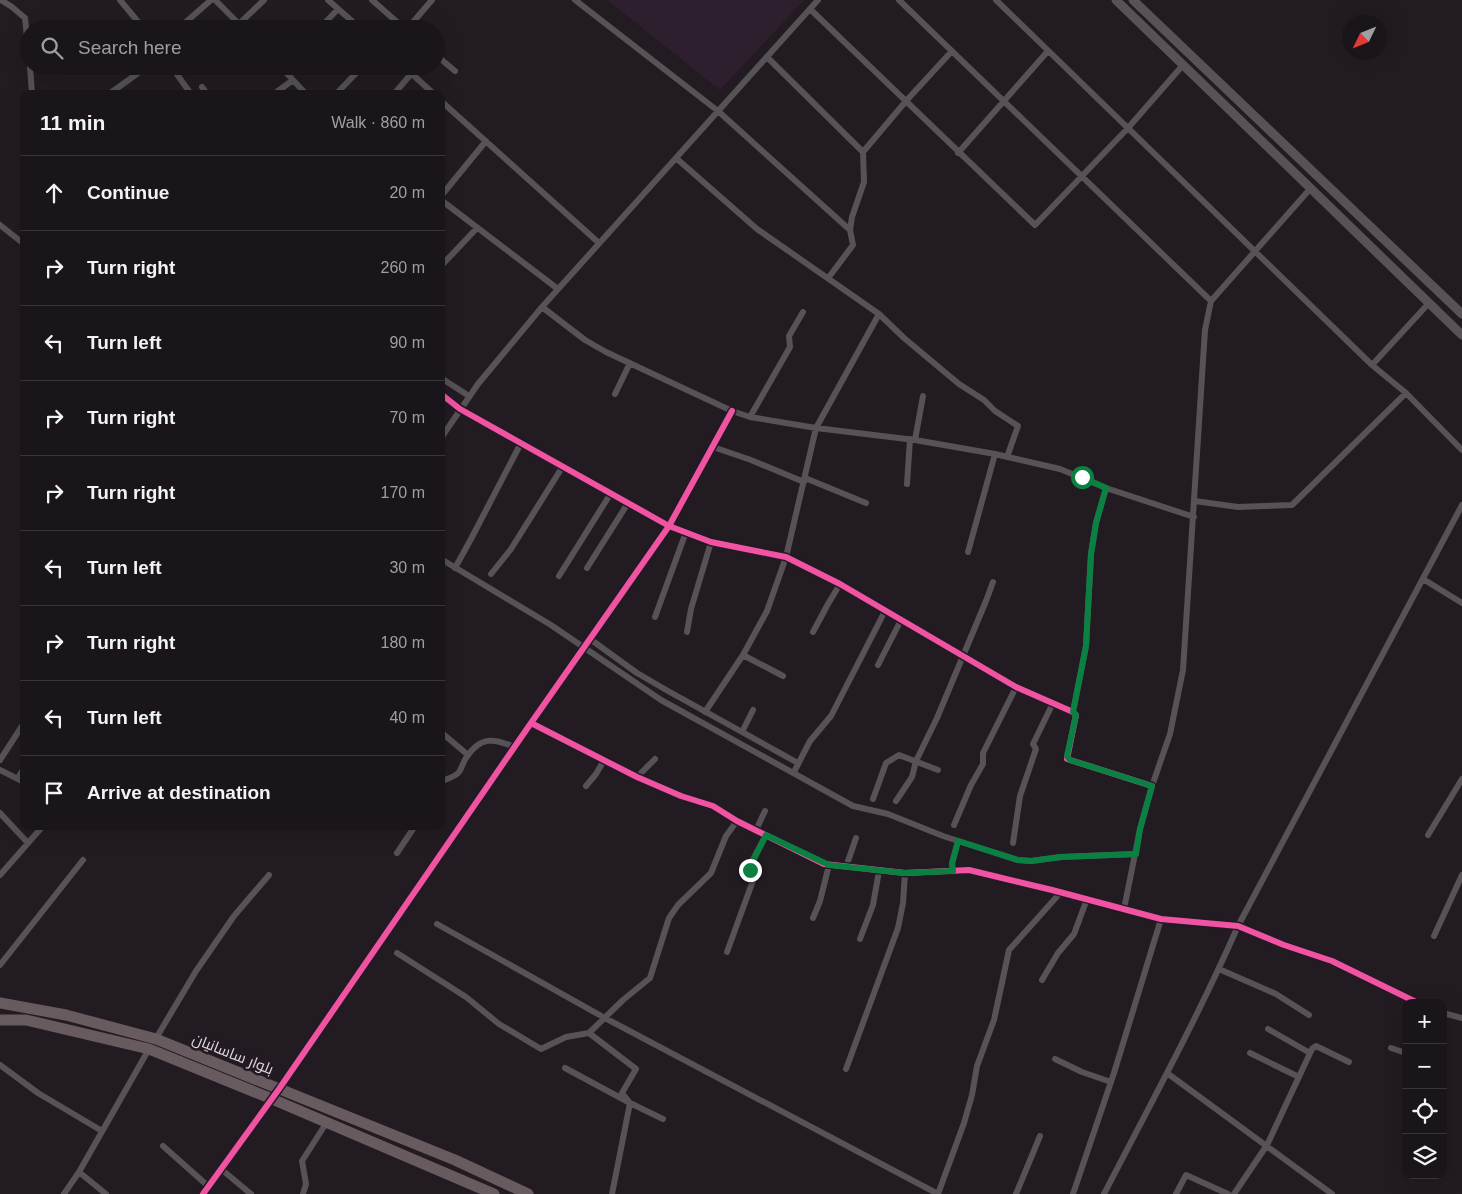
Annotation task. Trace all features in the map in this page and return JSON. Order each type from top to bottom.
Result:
[{"type":"highway","name":"بلوار ساسانیان","points":[[0,1003],[66,1015],[156,1038],[455,1160],[528,1194]]},
{"type":"highway","name":"بلوار ساسانیان","points":[[0,1020],[26,1020],[149,1049],[327,1122],[494,1194]]},
{"type":"street","points":[[1,0],[12,7],[25,20]]},
{"type":"street","points":[[120,0],[135,20]]},
{"type":"street","points":[[188,20],[211,0]]},
{"type":"street","points":[[215,0],[235,20]]},
{"type":"street","points":[[248,20],[264,0]]},
{"type":"street","points":[[328,0],[351,20]]},
{"type":"street","points":[[372,0],[395,20]]},
{"type":"street","points":[[414,20],[432,0]]},
{"type":"street","points":[[575,0],[718,112],[850,230]]},
{"type":"street","points":[[445,432],[469,396],[542,307],[818,0]]},
{"type":"street","points":[[899,0],[1211,301]]},
{"type":"street","points":[[996,0],[1372,364],[1406,393],[1462,450]]},
{"type":"street","points":[[1116,0],[1310,190],[1462,335]]},
{"type":"street","points":[[1133,0],[1462,314]]},
{"type":"street","points":[[328,20],[338,9]]},
{"type":"street","points":[[810,9],[1035,226],[1128,128],[1183,65]]},
{"type":"street","points":[[828,278],[853,245],[850,230],[852,217],[864,182],[863,152],[952,51]]},
{"type":"street","points":[[958,153],[1048,51]]},
{"type":"street","points":[[767,58],[863,152]]},
{"type":"street","points":[[445,62],[455,70]]},
{"type":"street","points":[[31,75],[32,90]]},
{"type":"street","points":[[115,90],[136,75]]},
{"type":"street","points":[[177,75],[188,90]]},
{"type":"street","points":[[289,75],[302,90]]},
{"type":"street","points":[[340,90],[354,75]]},
{"type":"street","points":[[397,90],[410,75]]},
{"type":"street","points":[[412,75],[429,90]]},
{"type":"street","points":[[279,90],[293,80]]},
{"type":"street","points":[[445,107],[599,243]]},
{"type":"street","points":[[445,191],[486,141]]},
{"type":"street","points":[[676,158],[757,229],[879,314],[904,338],[959,384],[1018,426],[1007,458]]},
{"type":"street","points":[[1124,909],[1140,829],[1152,786],[1170,734],[1184,670],[1188,579],[1194,517],[1205,330],[1211,301],[1310,190]]},
{"type":"street","points":[[445,205],[558,289]]},
{"type":"street","points":[[0,225],[20,241]]},
{"type":"street","points":[[445,262],[477,228]]},
{"type":"street","points":[[1372,364],[1429,304]]},
{"type":"street","points":[[542,307],[585,340],[606,352],[732,411],[750,417],[816,428],[912,439],[995,454],[1060,469],[1106,488],[1194,517]]},
{"type":"street","points":[[750,417],[790,347],[789,336],[803,312]]},
{"type":"street","points":[[705,712],[743,655],[767,611],[786,557],[816,428],[879,314]]},
{"type":"street","points":[[615,394],[630,363]]},
{"type":"street","points":[[445,381],[469,396]]},
{"type":"street","points":[[1195,501],[1238,507],[1292,505],[1406,393]]},
{"type":"street","points":[[907,484],[912,439],[923,396]]},
{"type":"street","points":[[445,397],[460,410],[670,526],[711,542],[786,557],[840,584],[1016,687],[1073,712],[1076,715],[1067,759],[1152,786]]},
{"type":"street","points":[[203,1194],[280,1089],[532,722],[670,526],[732,411]]},
{"type":"street","points":[[455,568],[521,443]]},
{"type":"street","points":[[713,447],[866,502]]},
{"type":"street","points":[[968,552],[995,454]]},
{"type":"street","points":[[491,574],[508,554],[563,466]]},
{"type":"street","points":[[1073,712],[1086,646],[1091,554],[1096,523],[1106,488]]},
{"type":"street","points":[[559,576],[612,494]]},
{"type":"street","points":[[587,568],[628,503]]},
{"type":"street","points":[[1104,1194],[1220,969],[1238,926],[1462,505]]},
{"type":"street","points":[[655,617],[686,532]]},
{"type":"street","points":[[688,632],[691,609],[711,542]]},
{"type":"street","points":[[445,562],[551,625],[661,700],[794,772],[852,806],[888,814],[958,841],[1018,860],[1031,861],[1061,857],[1136,854]]},
{"type":"street","points":[[1423,579],[1462,603]]},
{"type":"street","points":[[896,801],[912,777],[916,761],[937,718],[993,582]]},
{"type":"street","points":[[813,632],[840,584]]},
{"type":"street","points":[[794,772],[810,741],[831,716],[885,611]]},
{"type":"street","points":[[878,665],[902,620]]},
{"type":"street","points":[[590,640],[668,692],[798,763]]},
{"type":"street","points":[[743,655],[783,676]]},
{"type":"street","points":[[954,825],[983,764],[983,753],[1016,687]]},
{"type":"street","points":[[1013,843],[1020,796],[1036,749],[1033,744],[1053,703]]},
{"type":"street","points":[[742,732],[753,710]]},
{"type":"street","points":[[532,722],[637,777],[681,796],[713,806],[737,821],[829,865],[905,873],[969,870],[1161,919],[1238,926],[1284,945],[1332,961],[1410,999]]},
{"type":"street","points":[[0,760],[20,729]]},
{"type":"street","points":[[445,736],[468,755]]},
{"type":"street","points":[[445,780],[459,772],[468,755],[480,745],[491,740],[498,740],[514,748]]},
{"type":"street","points":[[873,799],[886,763],[898,755],[938,770]]},
{"type":"street","points":[[637,777],[655,758]]},
{"type":"street","points":[[586,786],[604,760]]},
{"type":"street","points":[[0,770],[20,780]]},
{"type":"street","points":[[1428,836],[1462,779]]},
{"type":"street","points":[[756,830],[765,811]]},
{"type":"street","points":[[0,813],[28,843]]},
{"type":"street","points":[[397,953],[466,997],[500,1024],[541,1048],[566,1037],[589,1033],[623,1000],[650,978],[669,918],[678,905],[711,873],[726,836],[737,821]]},
{"type":"street","points":[[0,875],[39,830]]},
{"type":"street","points":[[397,853],[412,830]]},
{"type":"street","points":[[727,952],[755,875],[750,870],[750,867],[766,835]]},
{"type":"street","points":[[846,867],[856,838]]},
{"type":"street","points":[[953,871],[952,864],[958,841]]},
{"type":"street","points":[[0,965],[84,860]]},
{"type":"street","points":[[813,918],[820,901],[829,865]]},
{"type":"street","points":[[860,939],[873,905],[879,870]]},
{"type":"street","points":[[846,1069],[898,928],[903,902],[905,873]]},
{"type":"street","points":[[1434,936],[1462,874]]},
{"type":"street","points":[[64,1194],[79,1172],[196,971],[234,916],[269,875]]},
{"type":"street","points":[[437,924],[605,1018],[938,1194],[964,1123],[972,1095],[977,1066],[994,1020],[1009,950],[1061,892]]},
{"type":"street","points":[[1042,980],[1058,953],[1074,934],[1087,899]]},
{"type":"street","points":[[1073,1194],[1146,973],[1161,919]]},
{"type":"street","points":[[1220,969],[1276,994],[1309,1015]]},
{"type":"street","points":[[1447,1014],[1462,1018]]},
{"type":"street","points":[[1268,1029],[1310,1053]]},
{"type":"street","points":[[589,1033],[636,1069],[622,1093],[630,1103],[612,1194]]},
{"type":"street","points":[[1234,1194],[1266,1145],[1310,1053],[1316,1046],[1349,1062]]},
{"type":"street","points":[[1391,1048],[1402,1052]]},
{"type":"street","points":[[1250,1053],[1299,1077]]},
{"type":"street","points":[[1055,1059],[1082,1072],[1111,1082]]},
{"type":"street","points":[[0,1065],[38,1093],[102,1131]]},
{"type":"street","points":[[565,1068],[663,1119]]},
{"type":"street","points":[[1168,1073],[1332,1194]]},
{"type":"street","points":[[303,1194],[306,1184],[302,1161],[327,1122]]},
{"type":"street","points":[[1016,1194],[1040,1136]]},
{"type":"street","points":[[163,1146],[208,1186]]},
{"type":"street","points":[[221,1169],[251,1194]]},
{"type":"street","points":[[79,1172],[106,1194]]},
{"type":"street","points":[[1176,1194],[1186,1175],[1228,1194]]},
{"type":"shaded area","points":[[607,0],[804,0],[720,90]]},
{"type":"cycle path","points":[[445,397],[460,409],[669,526],[711,542],[786,557],[840,584],[1016,687],[1073,712],[1076,715],[1067,759],[1152,786]]},
{"type":"cycle path","points":[[203,1194],[279,1089],[669,526],[732,411]]},
{"type":"cycle path","points":[[531,723],[637,777],[681,796],[713,806],[737,821],[824,864],[905,873],[969,870],[1161,919],[1238,926],[1284,945],[1332,961],[1410,999]]},
{"type":"route","points":[[750,870],[766,835],[824,864],[905,873],[953,871],[952,864],[958,841],[1018,860],[1031,861],[1061,857],[1136,854],[1140,829],[1152,786],[1067,759],[1076,715],[1073,712],[1086,646],[1091,554],[1096,523],[1106,488],[1082,477]]}]
